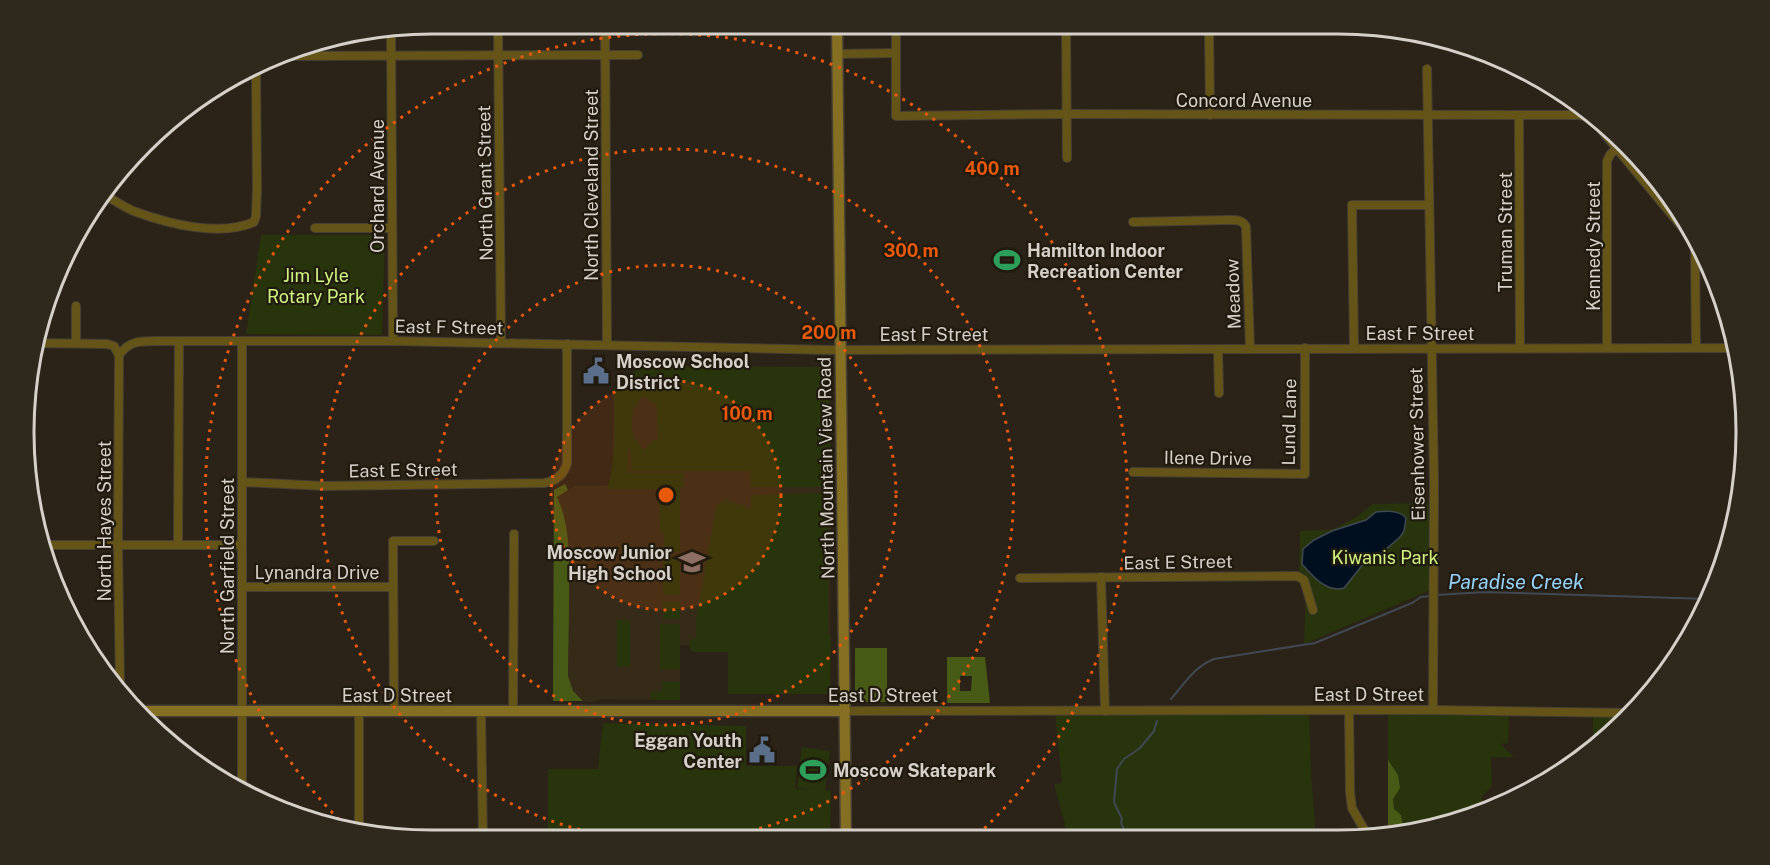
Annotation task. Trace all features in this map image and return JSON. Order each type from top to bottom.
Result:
[{"type":"street","name":"North Grant Street","points":[[498,34],[501,342]]},
{"type":"street","name":"North Cleveland Street","points":[[605,34],[607,345]]},
{"type":"street","name":"North Mountain View Road","points":[[837,34],[846,830]]},
{"type":"street","points":[[838,54],[896,53],[896,34]]},
{"type":"street","points":[[1066,34],[1067,158]]},
{"type":"street","points":[[1209,34],[1210,115]]},
{"type":"street","name":"Orchard Avenue","points":[[391,37],[393,341]]},
{"type":"street","name":"Concord Avenue","points":[[896,53],[897,116],[1577,115]]},
{"type":"street","points":[[305,56],[638,56]]},
{"type":"street","name":"Eisenhower Street","points":[[1427,69],[1434,492],[1433,710]]},
{"type":"street","points":[[111,198],[134,212],[179,225],[216,229],[254,222],[256,76]]},
{"type":"street","name":"Truman Street","points":[[1519,116],[1520,348]]},
{"type":"street","name":"Kennedy Street","points":[[1607,347],[1607,160],[1616,148]]},
{"type":"street","points":[[1617,149],[1661,202]]},
{"type":"street","points":[[1354,348],[1352,205],[1429,205]]},
{"type":"street","name":"Meadow","points":[[1133,222],[1241,221],[1245,224],[1250,349]]},
{"type":"street","points":[[315,228],[392,228]]},
{"type":"street","points":[[1695,258],[1696,347]]},
{"type":"street","points":[[76,306],[76,343]]},
{"type":"street","name":"East F Street","points":[[119,355],[128,344],[137,341],[501,342],[841,350],[1726,348]]},
{"type":"street","points":[[178,545],[179,341]]},
{"type":"street","name":"North Garfield Street","points":[[242,341],[242,782]]},
{"type":"street","points":[[45,343],[107,344],[114,346],[119,355]]},
{"type":"street","name":"East E Street","points":[[242,482],[325,486],[554,481],[562,475],[567,463],[567,344]]},
{"type":"street","name":"Lund Lane","points":[[1282,474],[1305,474],[1305,348]]},
{"type":"street","points":[[1218,349],[1219,393]]},
{"type":"street","name":"North Hayes Street","points":[[119,355],[120,679]]},
{"type":"street","name":"Ilene Drive","points":[[1133,472],[1282,474]]},
{"type":"street","points":[[513,711],[514,534]]},
{"type":"street","points":[[394,712],[393,541],[434,541]]},
{"type":"street","points":[[51,545],[242,545]]},
{"type":"street","name":"East E Street","points":[[1020,578],[1297,576],[1304,580],[1313,610]]},
{"type":"street","points":[[1101,577],[1105,711]]},
{"type":"street","name":"Lynandra Drive","points":[[242,587],[393,587]]},
{"type":"street","name":"East D Street","points":[[148,711],[1433,710],[1620,713]]},
{"type":"street","points":[[1349,711],[1352,808],[1364,830]]},
{"type":"street","points":[[359,712],[359,824]]},
{"type":"street","points":[[481,712],[483,830]]},
{"type":"shaded area","name":"Moscow Junior High School","points":[[829,363],[830,652],[693,652],[689,645],[680,645],[680,700],[553,701],[554,490],[565,484],[568,490],[575,486],[607,486],[610,482],[613,459],[614,390],[632,373],[650,365],[819,367]]},
{"type":"green space","name":"Jim Lyle Rotary Park","points":[[261,235],[385,235],[382,335],[246,334]]},
{"type":"green space","points":[[829,363],[831,487],[751,487],[750,471],[631,471],[631,453],[628,449],[628,473],[684,473],[684,487],[680,487],[680,552],[664,552],[664,533],[660,532],[659,489],[607,489],[614,453],[614,390],[632,373],[650,365],[819,367]],"holes":[[[644,395],[657,405],[658,440],[654,440],[644,450],[638,444],[632,430],[632,415]]]},
{"type":"green space","points":[[565,484],[568,490],[557,497],[562,509],[569,548],[568,676],[573,691],[583,701],[553,701],[554,490]]},
{"type":"green space","points":[[829,493],[830,694],[728,694],[728,652],[693,652],[689,646],[692,639],[696,638],[696,620],[716,508],[727,500],[751,509],[751,495]]},
{"type":"green space","name":"Kiwanis Park","points":[[1434,503],[1433,589],[1304,644],[1306,586],[1299,577],[1300,531],[1336,528],[1358,516],[1373,504]]},
{"type":"green space","points":[[663,556],[680,556],[680,595],[663,595]]},
{"type":"green space","points":[[663,602],[680,602],[680,619],[663,619]]},
{"type":"green space","points":[[617,620],[630,620],[630,667],[617,667]]},
{"type":"green space","points":[[660,624],[680,624],[680,669],[660,669]]},
{"type":"green space","points":[[855,648],[887,648],[887,702],[862,702],[855,697]]},
{"type":"green space","points":[[947,657],[985,657],[990,703],[947,703]],"holes":[[[960,676],[972,676],[971,691],[960,691]]]},
{"type":"green space","points":[[662,682],[680,682],[680,700],[651,700],[651,692],[662,691]]},
{"type":"green space","points":[[1055,711],[1309,711],[1315,830],[1067,830],[1054,784],[1062,783]]},
{"type":"green space","points":[[1388,711],[1509,712],[1508,743],[1500,744],[1514,757],[1491,757],[1492,786],[1481,797],[1484,802],[1441,817],[1403,825],[1401,815],[1394,810],[1393,799],[1400,787],[1388,760]]},
{"type":"green space","points":[[1593,713],[1619,714],[1600,732],[1593,738]]},
{"type":"green space","points":[[603,723],[746,726],[746,766],[797,766],[795,789],[819,790],[797,788],[802,747],[830,751],[825,790],[831,791],[830,830],[548,830],[548,769],[598,769]]},
{"type":"green space","points":[[1388,760],[1398,775],[1400,788],[1393,799],[1394,809],[1401,815],[1403,825],[1388,827]]},
{"type":"water","points":[[1376,512],[1403,515],[1406,518],[1404,531],[1378,556],[1364,563],[1344,588],[1326,586],[1302,564],[1303,549],[1314,540],[1332,531],[1366,520]]},
{"type":"waterway","name":"Paradise Creek","points":[[1436,595],[1485,592],[1699,599]]},
{"type":"waterway","name":"Paradise Creek","points":[[1171,699],[1195,671],[1214,659],[1315,643],[1412,603],[1421,597],[1431,596]]},
{"type":"waterway","name":"Paradise Creek","points":[[1124,830],[1114,802],[1117,769],[1124,759],[1140,748],[1154,731],[1157,721]]},
{"type":"place","name":"Hamilton Indoor Recreation Center","points":[[1007,260]]},
{"type":"place","name":"Moscow School District","points":[[596,371]]},
{"type":"place","name":"Moscow Junior High School","points":[[692,562]]},
{"type":"place","name":"Eggan Youth Center","points":[[762,750]]},
{"type":"place","name":"Moscow Skatepark","points":[[813,770]]}]
